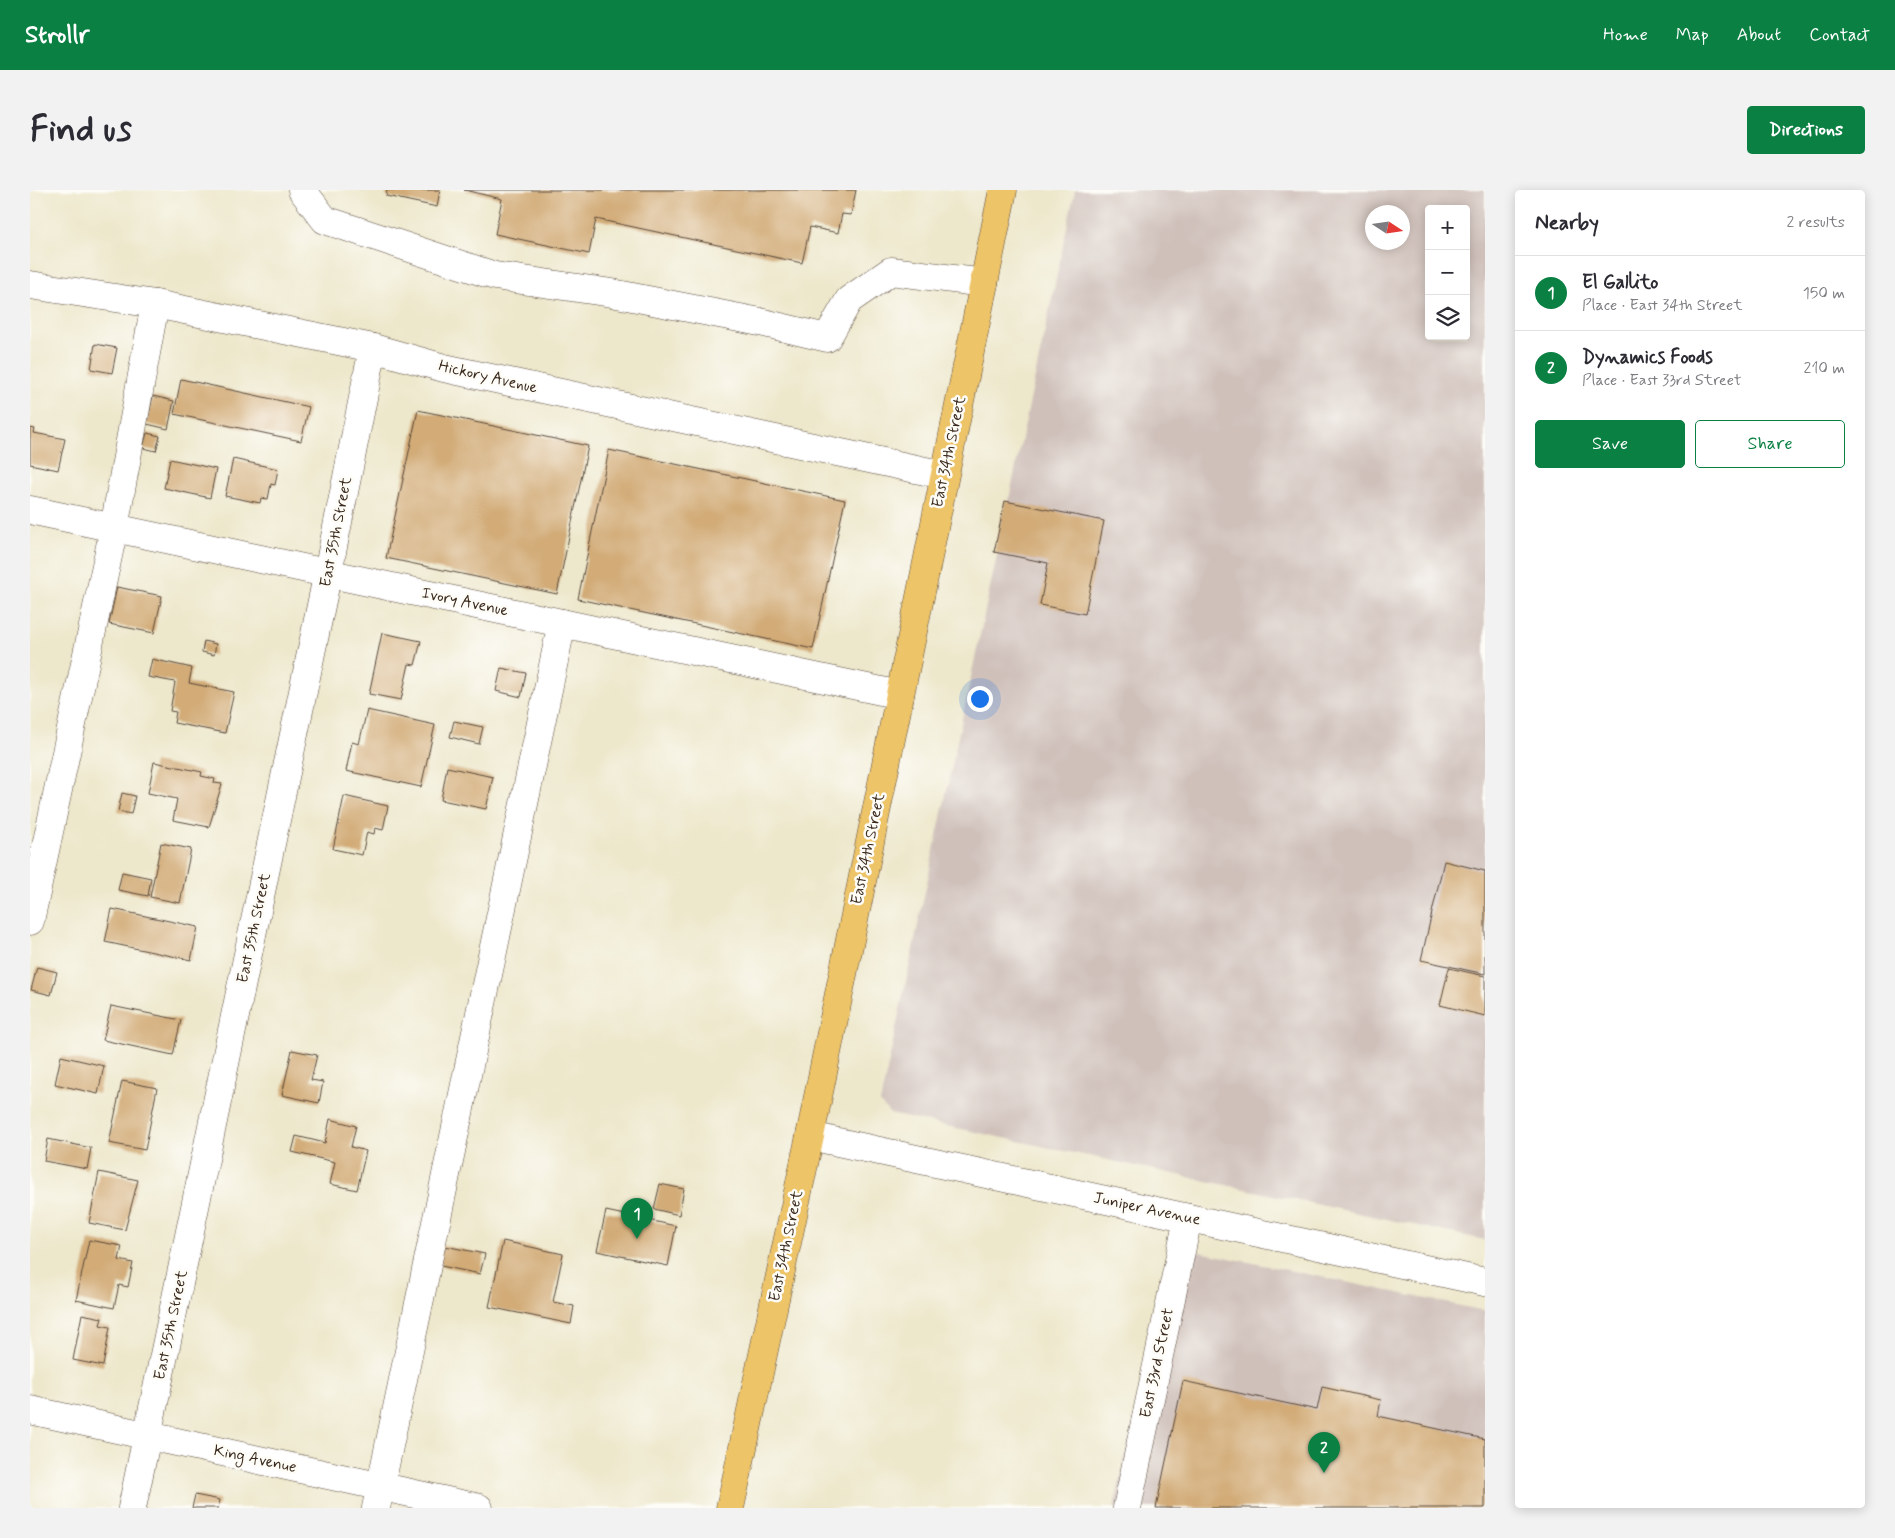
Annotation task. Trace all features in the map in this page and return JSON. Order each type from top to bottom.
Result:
[{"type":"main road","name":"East 34th Street","points":[[730,1508],[810,1136],[1003,190]]},
{"type":"street","points":[[302,190],[326,220],[495,276],[612,293],[760,322],[827,338],[848,300],[891,271],[984,283]]},
{"type":"street","name":"Hickory Avenue","points":[[30,285],[155,304],[373,348],[444,368],[944,475]]},
{"type":"street","points":[[30,921],[114,528],[155,304]]},
{"type":"street","name":"East 35th Street","points":[[132,1508],[328,572],[373,348]]},
{"type":"street","name":"Ivory Avenue","points":[[30,510],[900,695]]},
{"type":"street","points":[[378,1497],[562,623]]},
{"type":"street","name":"Juniper Avenue","points":[[810,1136],[1485,1282]]},
{"type":"street","name":"East 33rd Street","points":[[1126,1508],[1188,1218]]},
{"type":"street","name":"King Avenue","points":[[30,1410],[148,1436],[378,1497],[479,1508]]},
{"type":"shaded area","points":[[1075,190],[1485,190],[1485,1240],[890,1114],[880,1103]]},
{"type":"shaded area","points":[[1171,1246],[1485,1311],[1485,1508],[1114,1508]]},
{"type":"building","points":[[387,190],[440,190],[437,207],[386,196]]},
{"type":"building","points":[[464,190],[856,190],[851,215],[842,214],[838,233],[810,227],[802,263],[596,219],[589,254],[495,234],[502,199]]},
{"type":"building","points":[[95,344],[117,348],[112,373],[91,369]]},
{"type":"building","points":[[181,379],[309,407],[301,441],[174,414]]},
{"type":"building","points":[[153,396],[174,401],[168,429],[147,424]]},
{"type":"building","points":[[418,410],[588,446],[557,594],[386,558]]},
{"type":"building","points":[[30,428],[35,429],[34,433],[65,439],[58,470],[30,464]]},
{"type":"building","points":[[147,433],[160,436],[156,451],[143,448]]},
{"type":"building","points":[[609,450],[845,500],[813,649],[578,599]]},
{"type":"building","points":[[170,459],[216,469],[210,498],[164,488]]},
{"type":"building","points":[[233,459],[278,469],[275,485],[271,484],[268,499],[261,498],[260,503],[225,496]]},
{"type":"building","points":[[1005,501],[1104,521],[1085,614],[1040,605],[1048,563],[994,552]]},
{"type":"building","points":[[117,587],[162,596],[154,633],[109,624]]},
{"type":"building","points":[[382,633],[421,641],[415,665],[409,664],[401,700],[369,694]]},
{"type":"building","points":[[204,641],[216,644],[214,655],[202,652]]},
{"type":"building","points":[[152,659],[192,668],[189,683],[234,692],[225,733],[174,723],[176,712],[170,711],[175,682],[148,677]]},
{"type":"building","points":[[501,668],[526,673],[521,697],[496,691]]},
{"type":"building","points":[[367,710],[435,725],[421,787],[346,771],[352,742],[359,744]]},
{"type":"building","points":[[454,721],[483,727],[479,744],[450,737]]},
{"type":"building","points":[[154,762],[202,772],[201,776],[215,779],[214,783],[222,784],[209,827],[173,820],[177,799],[148,793]]},
{"type":"building","points":[[447,767],[493,777],[486,809],[441,800]]},
{"type":"building","points":[[122,793],[135,796],[131,814],[118,811]]},
{"type":"building","points":[[344,796],[388,806],[383,830],[375,828],[374,834],[367,832],[362,855],[333,849]]},
{"type":"building","points":[[161,843],[191,849],[180,903],[150,897]]},
{"type":"building","points":[[1444,861],[1485,871],[1485,974],[1421,960]]},
{"type":"building","points":[[122,872],[151,878],[148,896],[118,890]]},
{"type":"building","points":[[112,909],[198,927],[191,960],[105,942]]},
{"type":"building","points":[[37,967],[57,972],[51,995],[31,990]]},
{"type":"building","points":[[1449,968],[1485,976],[1485,1016],[1440,1005]]},
{"type":"building","points":[[111,1006],[181,1020],[173,1055],[103,1040]]},
{"type":"building","points":[[292,1050],[317,1055],[311,1080],[323,1082],[319,1103],[282,1095]]},
{"type":"building","points":[[61,1056],[104,1066],[98,1094],[55,1084]]},
{"type":"building","points":[[122,1081],[157,1088],[145,1150],[109,1143]]},
{"type":"building","points":[[330,1119],[356,1126],[351,1147],[366,1151],[357,1190],[330,1184],[335,1162],[292,1152],[296,1136],[325,1143]]},
{"type":"building","points":[[48,1139],[91,1148],[87,1169],[44,1161]]},
{"type":"building","points":[[99,1172],[138,1180],[125,1230],[89,1223]]},
{"type":"building","points":[[660,1184],[684,1189],[679,1215],[654,1209]]},
{"type":"building","points":[[606,1211],[676,1226],[668,1266],[597,1251]]},
{"type":"building","points":[[89,1240],[122,1246],[119,1260],[133,1263],[128,1287],[119,1285],[114,1308],[76,1300]]},
{"type":"building","points":[[503,1241],[563,1254],[553,1302],[574,1306],[571,1324],[489,1307]]},
{"type":"building","points":[[440,1245],[485,1254],[480,1274],[436,1265]]},
{"type":"building","points":[[82,1314],[102,1318],[100,1325],[110,1327],[103,1366],[73,1360]]},
{"type":"building","points":[[1183,1381],[1317,1410],[1322,1387],[1381,1400],[1378,1416],[1485,1439],[1485,1508],[1156,1508]]},
{"type":"building","points":[[195,1495],[220,1500],[218,1508],[192,1508]]},
{"type":"place","name":"El Gallito","points":[[637,1239]]},
{"type":"place","name":"Dynamics Foods","points":[[1324,1473]]}]
